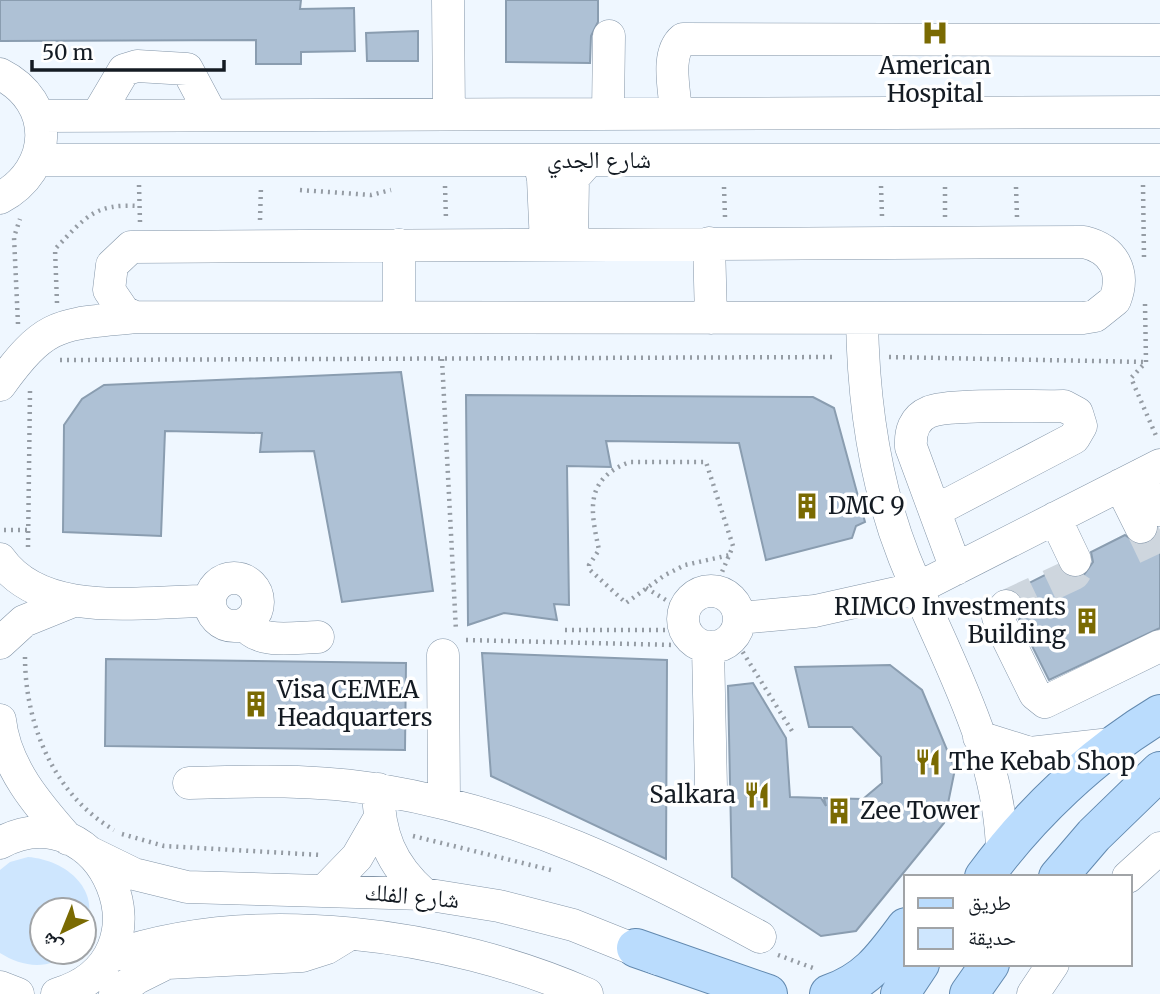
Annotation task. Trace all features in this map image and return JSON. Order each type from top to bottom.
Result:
[{"type":"main road","points":[[993,864],[1058,794],[1160,714]]},
{"type":"main road","points":[[1060,875],[1094,835],[1160,771]]},
{"type":"main road","points":[[823,985],[861,979],[876,967],[904,930]]},
{"type":"main road","points":[[635,948],[768,994]]},
{"type":"main road","points":[[900,994],[919,966]]},
{"type":"street","points":[[448,0],[449,114]]},
{"type":"street","points":[[615,36],[615,113]]},
{"type":"street","points":[[676,113],[673,55],[675,45],[683,38],[1160,40]]},
{"type":"street","points":[[98,114],[124,70],[137,66],[187,69],[211,114]]},
{"type":"street","points":[[0,74],[25,92],[39,116],[41,143],[37,160],[11,203]]},
{"type":"street","name":"شارع الجدي","points":[[39,116],[1160,112]]},
{"type":"street","name":"شارع الجدي","points":[[37,160],[589,160],[1151,169]]},
{"type":"street","points":[[539,160],[559,244]]},
{"type":"street","points":[[559,244],[573,178],[589,160]]},
{"type":"street","points":[[0,385],[58,328],[74,323],[135,317],[1083,318],[1095,316],[1115,300],[1120,287],[1116,262],[1096,245],[1084,242],[131,247],[120,254],[109,277],[115,302],[135,317]]},
{"type":"street","points":[[712,318],[718,243]]},
{"type":"street","points":[[398,245],[398,317]]},
{"type":"street","points":[[862,318],[863,357],[874,454],[892,523],[979,737],[996,789],[993,864]]},
{"type":"street","points":[[935,511],[1074,438],[1081,426],[1077,413],[1064,407],[939,409],[919,418],[910,436],[911,447],[956,569]]},
{"type":"street","points":[[706,630],[815,611],[918,588],[1141,475],[1151,519]]},
{"type":"street","points":[[1055,519],[1075,560]]},
{"type":"street","points":[[0,559],[28,586],[71,602],[209,601]]},
{"type":"street","points":[[230,577],[247,581],[253,587],[258,603],[252,619],[245,624],[228,626],[214,617],[209,601],[211,592],[222,580],[230,577]]},
{"type":"street","points":[[711,788],[706,630],[731,600],[714,591]]},
{"type":"street","points":[[0,643],[24,621],[71,602]]},
{"type":"street","points":[[1006,607],[998,617],[1000,623],[1035,694],[1045,702],[1160,646]]},
{"type":"street","points":[[245,624],[251,633],[260,636],[318,638]]},
{"type":"street","points":[[443,655],[444,803]]},
{"type":"street","points":[[0,720],[13,762],[31,797],[109,875],[119,902],[119,930],[109,957],[88,981],[67,992]]},
{"type":"street","points":[[979,737],[1030,753],[1120,743]]},
{"type":"street","points":[[189,783],[252,781],[379,812],[444,803],[508,821],[620,863],[768,946]]},
{"type":"street","points":[[326,889],[357,857],[379,812]]},
{"type":"street","points":[[379,812],[393,861],[424,894]]},
{"type":"street","points":[[0,843],[11,837],[40,833],[80,846]]},
{"type":"street","name":"شارع الفلك","points":[[80,846],[134,874],[187,887],[326,889],[424,894],[499,906],[573,925],[635,948],[720,994]]},
{"type":"street","points":[[1130,875],[1160,848]]},
{"type":"street","name":"شارع الفلك","points":[[109,957],[155,942],[225,931],[350,935],[467,953],[573,991]]},
{"type":"street","points":[[115,994],[137,978],[167,963],[302,956],[327,948],[350,935]]},
{"type":"street","points":[[1033,994],[1052,966]]},
{"type":"street","points":[[0,987],[18,994]]},
{"type":"path","points":[[1144,261],[1151,169]]},
{"type":"path","points":[[881,175],[882,243]]},
{"type":"path","points":[[718,243],[723,176]]},
{"type":"path","points":[[945,176],[945,242]]},
{"type":"path","points":[[1016,176],[1018,242]]},
{"type":"path","points":[[445,178],[446,245]]},
{"type":"path","points":[[260,246],[261,179]]},
{"type":"path","points":[[140,247],[138,180],[145,180]]},
{"type":"path","points":[[297,189],[371,195],[396,189]]},
{"type":"path","points":[[11,203],[18,331],[31,353],[28,586]]},
{"type":"path","points":[[58,328],[55,249],[97,209],[114,204],[139,206]]},
{"type":"path","points":[[1145,301],[1146,362],[1131,378],[1160,445]]},
{"type":"path","points":[[31,353],[442,359],[863,357],[1146,362]]},
{"type":"path","points":[[442,359],[456,639],[675,645],[706,630]]},
{"type":"path","points":[[714,591],[730,555],[733,546],[706,462],[629,463],[618,467],[601,484],[592,499],[590,511],[599,550],[589,565],[590,570],[626,603],[685,565],[730,555]]},
{"type":"path","points":[[0,530],[29,530]]},
{"type":"path","points":[[646,588],[706,630],[792,731]]},
{"type":"path","points":[[24,621],[25,685],[46,759],[73,797],[98,821],[121,834],[164,846],[357,857]]},
{"type":"path","points":[[565,630],[706,630]]},
{"type":"path","points":[[379,812],[557,871]]},
{"type":"path","points":[[768,946],[813,968],[823,985]]},
{"type":"green space","points":[[28,857],[56,864],[78,880],[87,896],[28,896],[28,964],[0,953],[0,870],[10,862]]},
{"type":"building","points":[[0,0],[301,0],[300,9],[354,8],[355,51],[301,52],[301,64],[256,64],[256,40],[0,41]]},
{"type":"building","points":[[506,0],[598,0],[598,22],[591,36],[590,63],[506,62]]},
{"type":"building","points":[[418,31],[418,61],[367,61],[366,33]]},
{"type":"building","points":[[401,372],[433,591],[342,602],[314,451],[260,452],[262,433],[165,431],[161,536],[63,532],[64,425],[82,399],[104,385]]},
{"type":"building","name":"DMC 9","points":[[466,395],[813,397],[834,408],[865,522],[856,526],[852,538],[766,560],[739,443],[606,441],[611,467],[567,466],[569,605],[554,604],[557,620],[504,613],[468,625]]},
{"type":"building","name":"RIMCO Investments Building","points":[[1125,535],[1139,545],[1155,539],[1160,549],[1160,628],[1049,680],[1019,620],[1024,607],[1022,598],[1015,590],[1059,568],[1073,578],[1083,576],[1093,562],[1091,552]]},
{"type":"building","points":[[482,653],[667,660],[666,859],[491,776]]},
{"type":"building","name":"Visa CEMEA Headquarters","points":[[106,659],[406,663],[405,750],[105,746]]},
{"type":"building","name":"Zee Tower","points":[[890,665],[922,690],[955,769],[944,823],[856,931],[821,936],[732,877],[728,686],[753,683],[786,738],[790,797],[821,798],[826,806],[824,798],[863,799],[882,783],[881,757],[852,727],[809,727],[795,667]]},
{"type":"tunnel","points":[[1141,527],[1160,567]]},
{"type":"tunnel","points":[[1006,606],[1074,574],[1078,568],[1075,560]]},
{"type":"place","name":"American Hospital","points":[[935,33]]},
{"type":"place","name":"DMC 9","points":[[807,506]]},
{"type":"place","name":"RIMCO Investments Building","points":[[1087,621]]},
{"type":"place","name":"Visa CEMEA Headquarters","points":[[256,704]]},
{"type":"place","name":"The Kebab Shop","points":[[928,762]]},
{"type":"place","name":"Salkara","points":[[757,795]]},
{"type":"place","name":"Zee Tower","points":[[839,811]]}]
